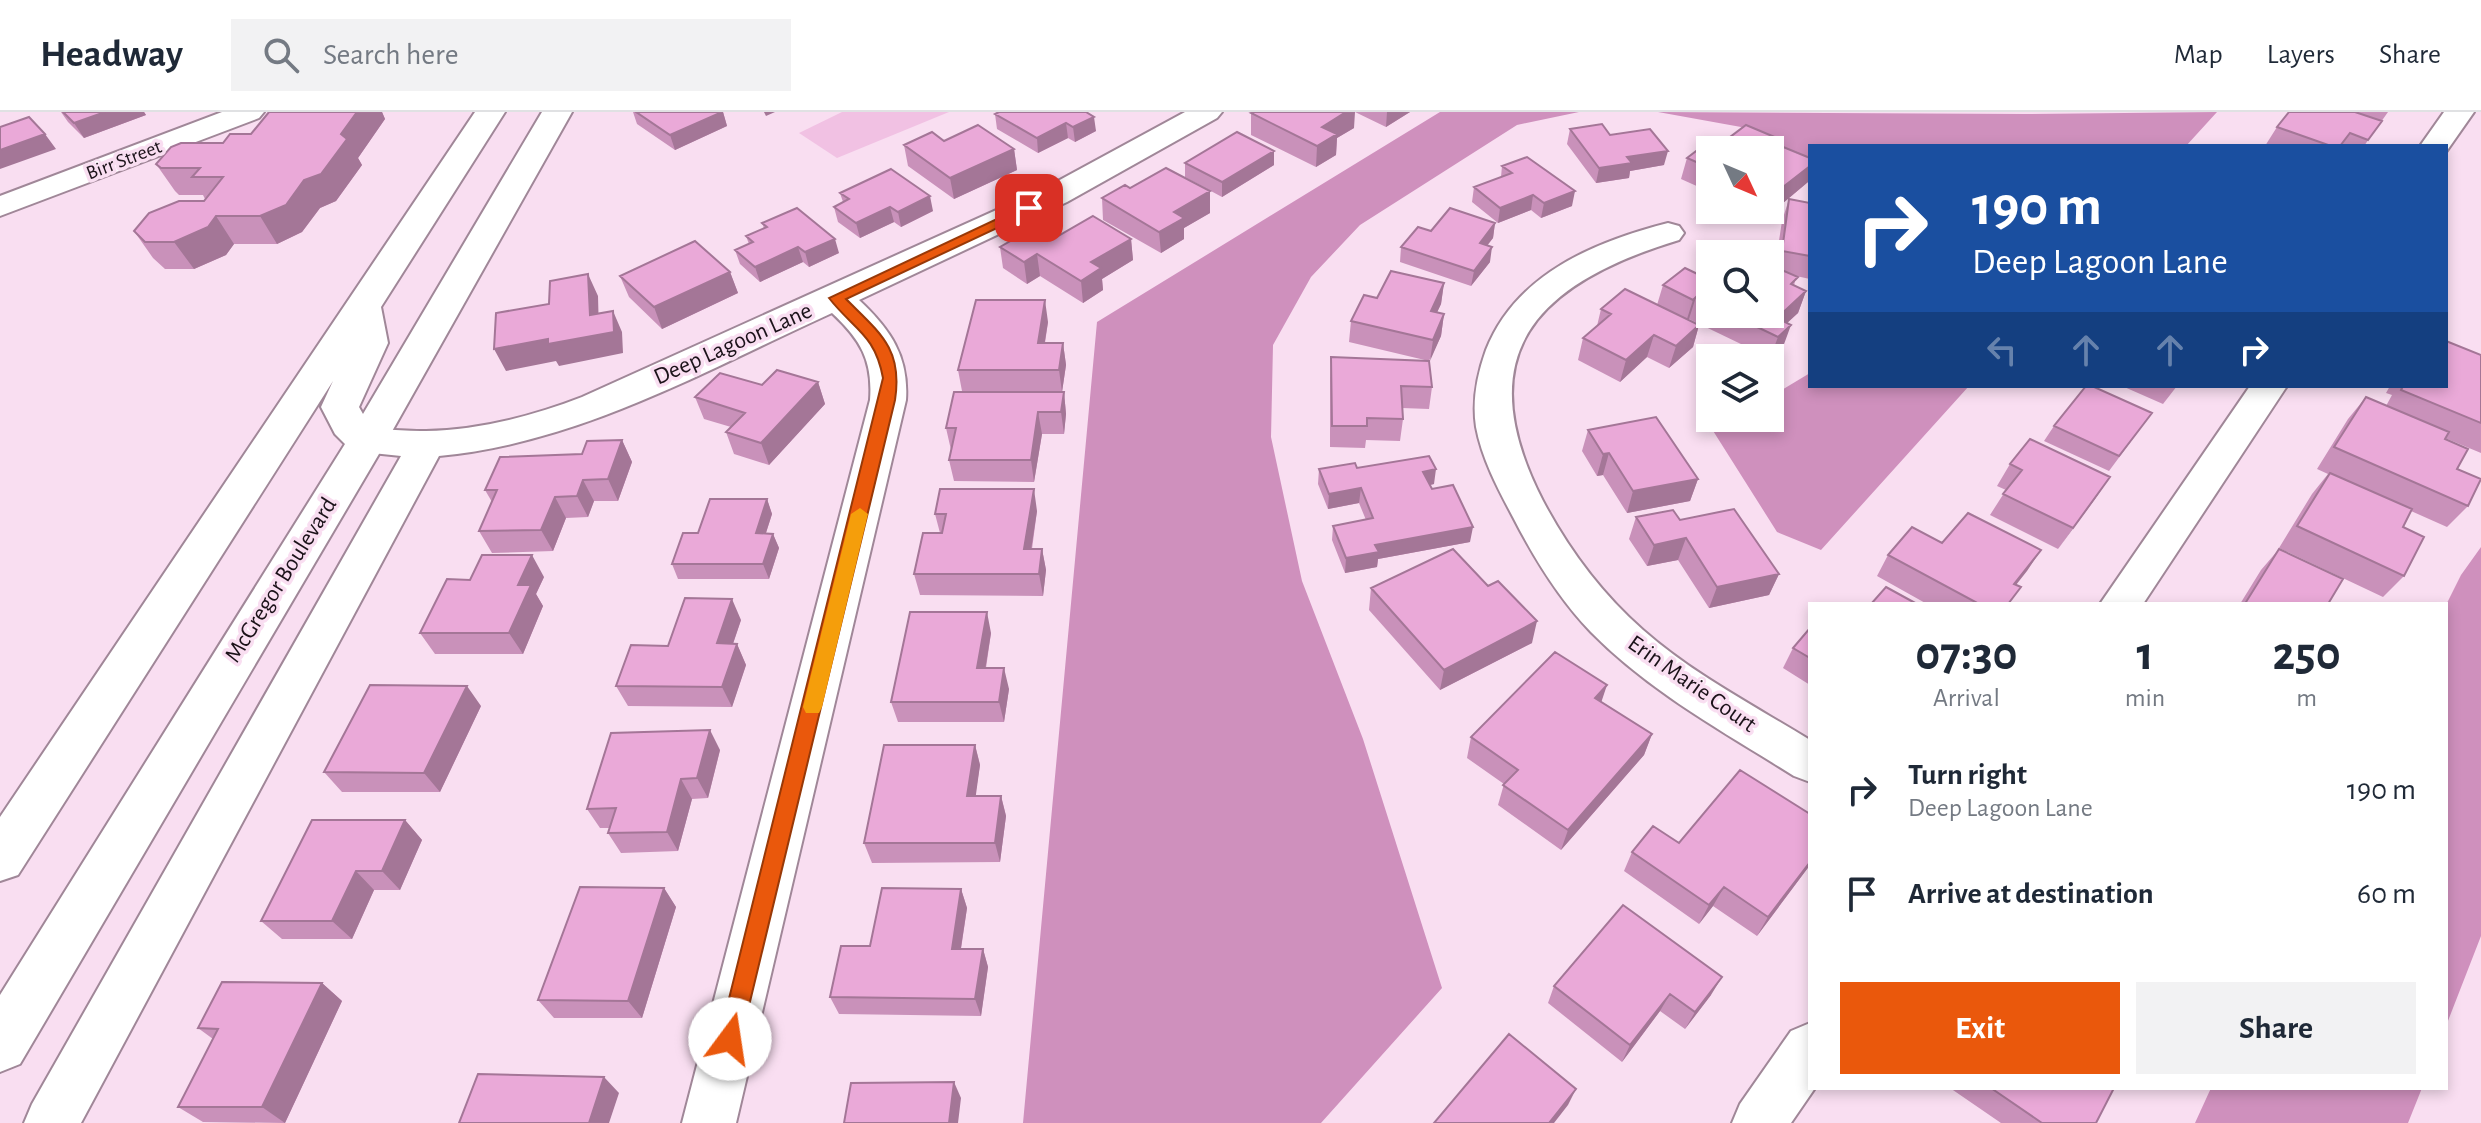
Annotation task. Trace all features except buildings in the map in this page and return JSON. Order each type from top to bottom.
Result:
[{"type":"main road","points":[[0,859],[490,112]]},
{"type":"main road","name":"McGregor Boulevard","points":[[0,1045],[182,740],[366,442],[557,112]]},
{"type":"main road","points":[[364,303],[370,343],[340,407],[349,425],[366,442]]},
{"type":"street","name":"Birr Street","points":[[0,207],[249,112]]},
{"type":"street","name":"Deep Lagoon Lane","points":[[366,442],[427,444],[472,440],[553,422],[836,298],[1056,195],[1207,112]]},
{"type":"street","points":[[2436,144],[2459,112]]},
{"type":"street","name":"Erin Marie Court","points":[[1668,233],[1615,250],[1572,270],[1533,300],[1518,319],[1500,357],[1494,383],[1493,414],[1500,448],[1509,471],[1554,554],[1578,590],[1606,621],[1680,682],[1808,762]]},
{"type":"street","points":[[709,1123],[888,400],[891,378],[886,354],[875,337],[836,298]]},
{"type":"street","points":[[2122,602],[2268,388]]},
{"type":"street","points":[[51,1123],[427,444]]},
{"type":"street","points":[[1759,1123],[1808,1052]]},
{"type":"shaded area","points":[[842,112],[949,112],[837,158],[799,133]]},
{"type":"shaded area","points":[[1440,112],[1579,112],[1517,125],[1360,225],[1311,277],[1273,345],[1271,437],[1302,581],[1363,739],[1442,988],[1321,1123],[1023,1123],[1097,322]]},
{"type":"shaded area","points":[[1658,112],[2217,112],[2188,144],[1808,144],[1808,164],[1784,151],[1784,136],[1757,136],[1741,127]]},
{"type":"shaded area","points":[[1808,374],[1808,388],[1967,388],[1821,550],[1777,532],[1714,432],[1784,432],[1784,389]]},
{"type":"shaded area","points":[[2481,547],[2481,936],[2448,1021],[2448,602],[2461,575]]},
{"type":"shaded area","points":[[2210,1090],[2421,1090],[2408,1123],[2195,1123]]},
{"type":"slow traffic","points":[[813,707],[860,514]]},
{"type":"route","points":[[730,1039],[888,400],[891,378],[886,354],[875,337],[836,298],[1029,208]]}]
